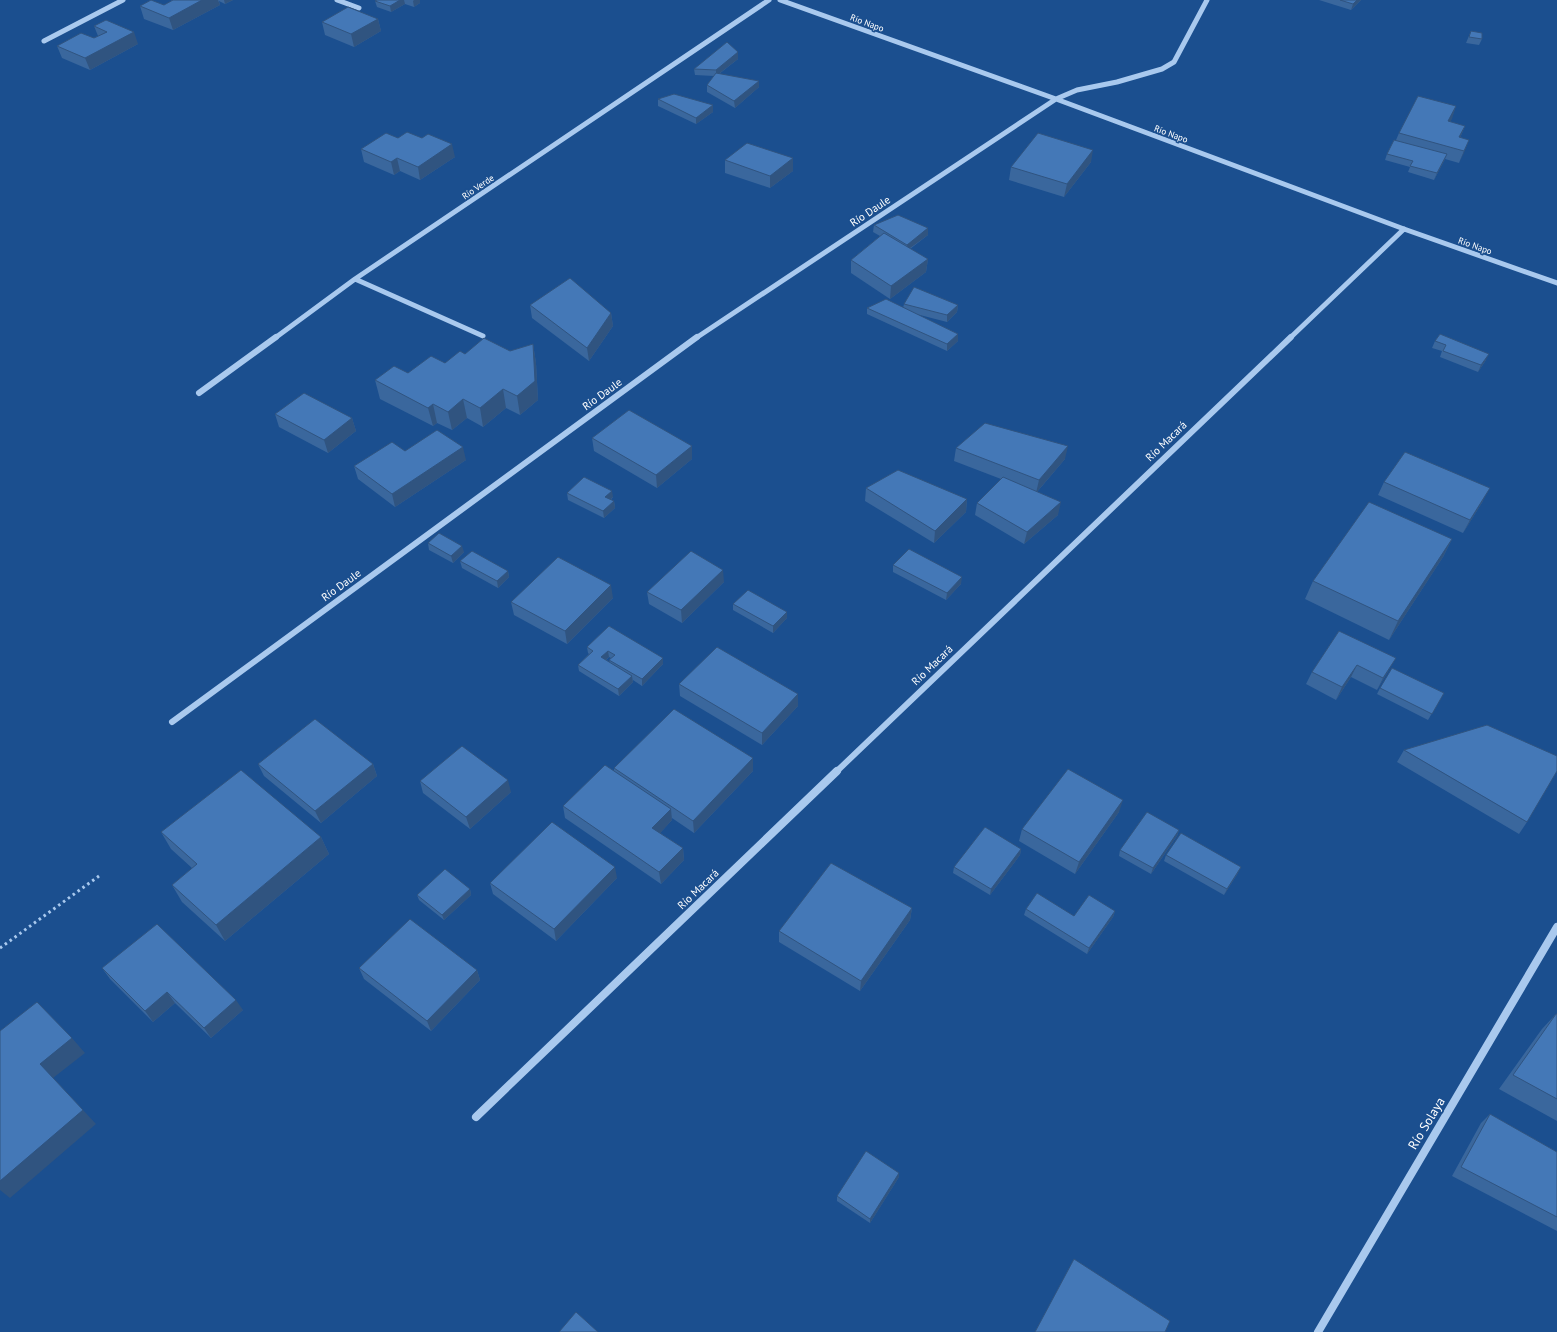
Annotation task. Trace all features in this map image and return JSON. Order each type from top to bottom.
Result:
[{"type":"street","points":[[44,41],[122,0]]},
{"type":"street","points":[[337,0],[359,8]]},
{"type":"street","name":"Río Verde","points":[[199,393],[355,279],[769,0]]},
{"type":"street","name":"Río Napo","points":[[780,0],[1056,99],[1404,229],[1557,283]]},
{"type":"street","name":"Río Daule","points":[[172,722],[688,343],[1056,99],[1077,90],[1117,82],[1162,69],[1174,62],[1208,0]]},
{"type":"street","name":"Río Macará","points":[[476,1117],[1404,229]]},
{"type":"street","points":[[355,279],[483,336]]},
{"type":"street","name":"Río Solaya","points":[[1318,1332],[1557,927]]},
{"type":"path","points":[[0,948],[98,876]]},
{"type":"building","points":[[151,0],[164,5],[173,0],[202,0],[169,18],[140,6]]},
{"type":"building","points":[[400,0],[390,6],[375,1]]},
{"type":"building","points":[[1340,0],[1357,0],[1353,4]]},
{"type":"building","points":[[348,7],[378,19],[351,34],[322,22]]},
{"type":"building","points":[[106,20],[134,32],[85,58],[57,46],[81,33],[94,38],[107,32],[94,26]]},
{"type":"building","points":[[1471,31],[1482,33],[1482,39],[1469,37]]},
{"type":"building","points":[[727,42],[738,52],[716,70],[694,69]]},
{"type":"building","points":[[716,73],[759,81],[734,101],[707,85]]},
{"type":"building","points":[[674,94],[713,105],[696,118],[658,99]]},
{"type":"building","points":[[1418,96],[1456,106],[1448,121],[1465,126],[1459,137],[1469,140],[1464,151],[1399,133]]},
{"type":"building","points":[[407,132],[422,138],[428,134],[452,144],[418,167],[397,158],[391,162],[361,149],[386,133],[398,138]]},
{"type":"building","points":[[1038,133],[1093,150],[1067,184],[1011,167]]},
{"type":"building","points":[[1394,140],[1447,154],[1437,173],[1410,166],[1413,161],[1387,154]]},
{"type":"building","points":[[747,143],[793,158],[770,176],[725,160]]},
{"type":"building","points":[[898,215],[928,228],[907,245],[874,225]]},
{"type":"building","points":[[884,233],[928,259],[891,286],[851,260]]},
{"type":"building","points":[[570,278],[611,313],[587,348],[530,305]]},
{"type":"building","points":[[914,287],[958,305],[947,315],[904,304]]},
{"type":"building","points":[[886,299],[958,334],[947,344],[867,308]]},
{"type":"building","points":[[1440,334],[1489,354],[1481,365],[1443,351],[1446,345],[1435,341]]},
{"type":"building","points":[[484,338],[510,351],[533,344],[535,381],[517,396],[503,389],[480,408],[463,399],[448,412],[433,404],[428,408],[375,380],[394,366],[408,373],[431,356],[445,363],[460,351],[465,354]]},
{"type":"building","points":[[304,393],[352,418],[324,440],[275,414]]},
{"type":"building","points":[[629,410],[692,446],[656,475],[592,438]]},
{"type":"building","points":[[985,423],[1068,446],[1039,480],[956,448]]},
{"type":"building","points":[[437,430],[463,447],[392,494],[354,466],[392,442],[405,451]]},
{"type":"building","points":[[1405,452],[1490,488],[1470,520],[1384,482]]},
{"type":"building","points":[[898,470],[967,499],[935,531],[866,488]]},
{"type":"building","points":[[584,477],[612,491],[605,497],[614,501],[603,511],[567,493]]},
{"type":"building","points":[[1003,477],[1061,502],[1027,532],[977,503]]},
{"type":"building","points":[[1369,502],[1452,539],[1398,621],[1313,581]]},
{"type":"building","points":[[439,533],[462,546],[451,556],[428,543]]},
{"type":"building","points":[[909,549],[962,577],[947,593],[893,565]]},
{"type":"building","points":[[472,551],[508,571],[497,581],[460,561]]},
{"type":"building","points":[[691,551],[723,570],[681,610],[647,592]]},
{"type":"building","points":[[558,557],[611,585],[565,631],[511,602]]},
{"type":"building","points":[[748,590],[787,612],[773,626],[733,604]]},
{"type":"building","points":[[609,626],[663,658],[642,679],[609,660],[615,655],[608,651],[601,657],[632,676],[618,689],[578,665],[593,651],[587,647]]},
{"type":"building","points":[[1339,631],[1396,658],[1383,678],[1357,665],[1342,687],[1312,672]]},
{"type":"building","points":[[717,647],[798,694],[762,733],[679,684]]},
{"type":"building","points":[[1392,668],[1444,693],[1432,714],[1380,688]]},
{"type":"building","points":[[674,709],[753,758],[693,821],[614,768]]},
{"type":"building","points":[[315,719],[373,764],[315,811],[258,764]]},
{"type":"building","points":[[1487,725],[1557,756],[1557,771],[1527,822],[1404,750]]},
{"type":"building","points":[[462,746],[508,780],[466,817],[420,781]]},
{"type":"building","points":[[605,765],[671,809],[652,828],[683,848],[659,872],[563,806]]},
{"type":"building","points":[[1068,769],[1123,800],[1079,862],[1022,829]]},
{"type":"building","points":[[241,770],[321,837],[216,925],[172,885],[197,864],[161,832]]},
{"type":"building","points":[[1147,812],[1179,830],[1153,868],[1120,850]]},
{"type":"building","points":[[552,822],[615,867],[554,929],[490,883]]},
{"type":"building","points":[[985,827],[1021,849],[991,889],[954,867]]},
{"type":"building","points":[[1181,833],[1241,867],[1227,889],[1166,855]]},
{"type":"building","points":[[831,863],[912,908],[861,981],[779,931]]},
{"type":"building","points":[[445,869],[470,889],[442,915],[417,895]]},
{"type":"building","points":[[1037,893],[1074,916],[1089,895],[1115,911],[1089,948],[1026,909]]},
{"type":"building","points":[[410,919],[477,970],[427,1021],[359,968]]},
{"type":"building","points":[[157,924],[236,1000],[204,1028],[167,992],[145,1011],[102,968]]},
{"type":"building","points":[[37,1002],[72,1038],[40,1064],[83,1110],[0,1181],[0,1031]]},
{"type":"building","points":[[1557,1014],[1557,1099],[1513,1075]]},
{"type":"building","points":[[1490,1114],[1557,1152],[1557,1217],[1461,1167]]},
{"type":"building","points":[[866,1151],[899,1173],[870,1219],[837,1196]]},
{"type":"building","points":[[1074,1259],[1170,1321],[1165,1332],[1035,1332]]},
{"type":"building","points":[[576,1312],[598,1332],[559,1332]]}]
